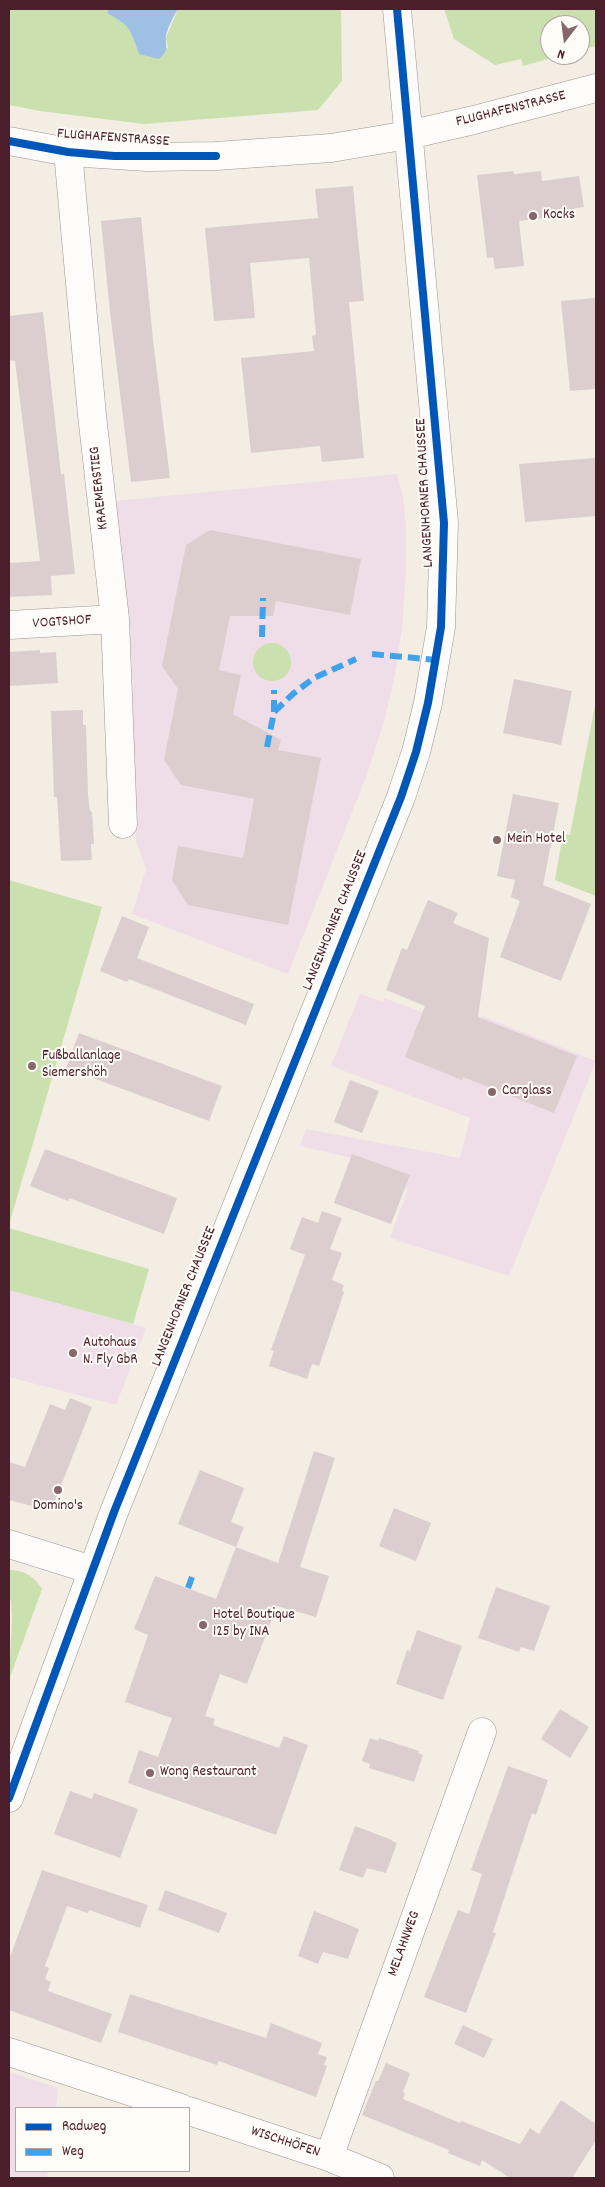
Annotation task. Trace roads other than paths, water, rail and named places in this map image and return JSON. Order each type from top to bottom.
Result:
[{"type":"street","name":"LANGENHORNER CHAUSSEE","points":[[9,1798],[92,1570],[182,1341],[401,798],[416,752],[428,703],[443,617],[444,523],[397,9]]},
{"type":"street","name":"FLUGHAFENSTRASSE","points":[[9,140],[68,152],[147,157],[216,156],[331,148],[408,135],[596,88]]},
{"type":"street","name":"KRAEMERSTIEG","points":[[68,152],[92,416],[115,619],[123,824]]},
{"type":"street","name":"VOGTSHOF","points":[[9,625],[115,619]]},
{"type":"street","points":[[9,1544],[92,1570]]},
{"type":"street","name":"MELAHNWEG","points":[[328,2157],[482,1732]]},
{"type":"street","points":[[9,2052],[178,2107]]},
{"type":"street","name":"WISCHHÖFEN","points":[[190,2111],[328,2157],[380,2178]]},
{"type":"water","points":[[109,9],[178,9],[168,29],[166,50],[162,56],[159,59],[139,54],[129,29],[107,13]]},
{"type":"place","name":"Kocks","points":[[533,216]]},
{"type":"place","name":"Mein Hotel","points":[[497,840]]},
{"type":"place","name":"Fußballanlage Siemershöh","points":[[32,1066]]},
{"type":"place","name":"Carglass","points":[[492,1092]]},
{"type":"place","name":"Autohaus N. Fly GbR","points":[[73,1353]]},
{"type":"place","name":"Domino's","points":[[58,1490]]},
{"type":"place","name":"Hotel Boutique 125 by INA","points":[[203,1625]]},
{"type":"place","name":"Wong Restaurant","points":[[150,1773]]}]
